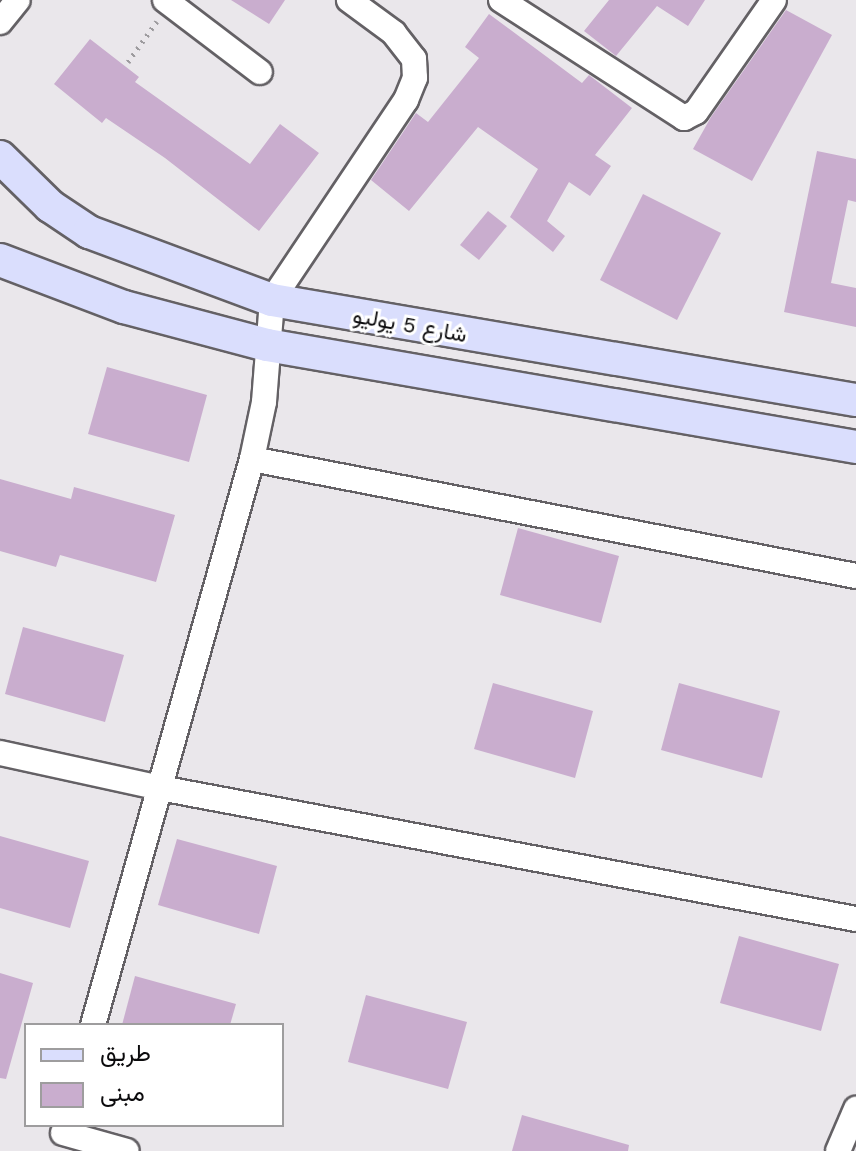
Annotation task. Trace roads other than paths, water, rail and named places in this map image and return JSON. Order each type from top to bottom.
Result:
[{"type":"main road","name":"شارع 5 يوليو","points":[[0,157],[50,206],[89,232],[272,300],[856,400]]},
{"type":"main road","name":"شارع 5 يوليو","points":[[0,260],[124,307],[267,345],[856,447]]},
{"type":"street","points":[[0,22],[18,0]]},
{"type":"street","points":[[94,1023],[252,459],[264,402],[272,300],[406,100],[415,78],[414,59],[394,33],[349,0]]},
{"type":"street","points":[[516,4],[684,118],[696,112],[774,0]]},
{"type":"street","points":[[167,2],[260,72]]},
{"type":"street","points":[[252,459],[856,576]]},
{"type":"street","points":[[0,753],[160,788],[856,919]]},
{"type":"street","points":[[838,1151],[856,1109]]},
{"type":"street","points":[[62,1136],[127,1151]]}]
